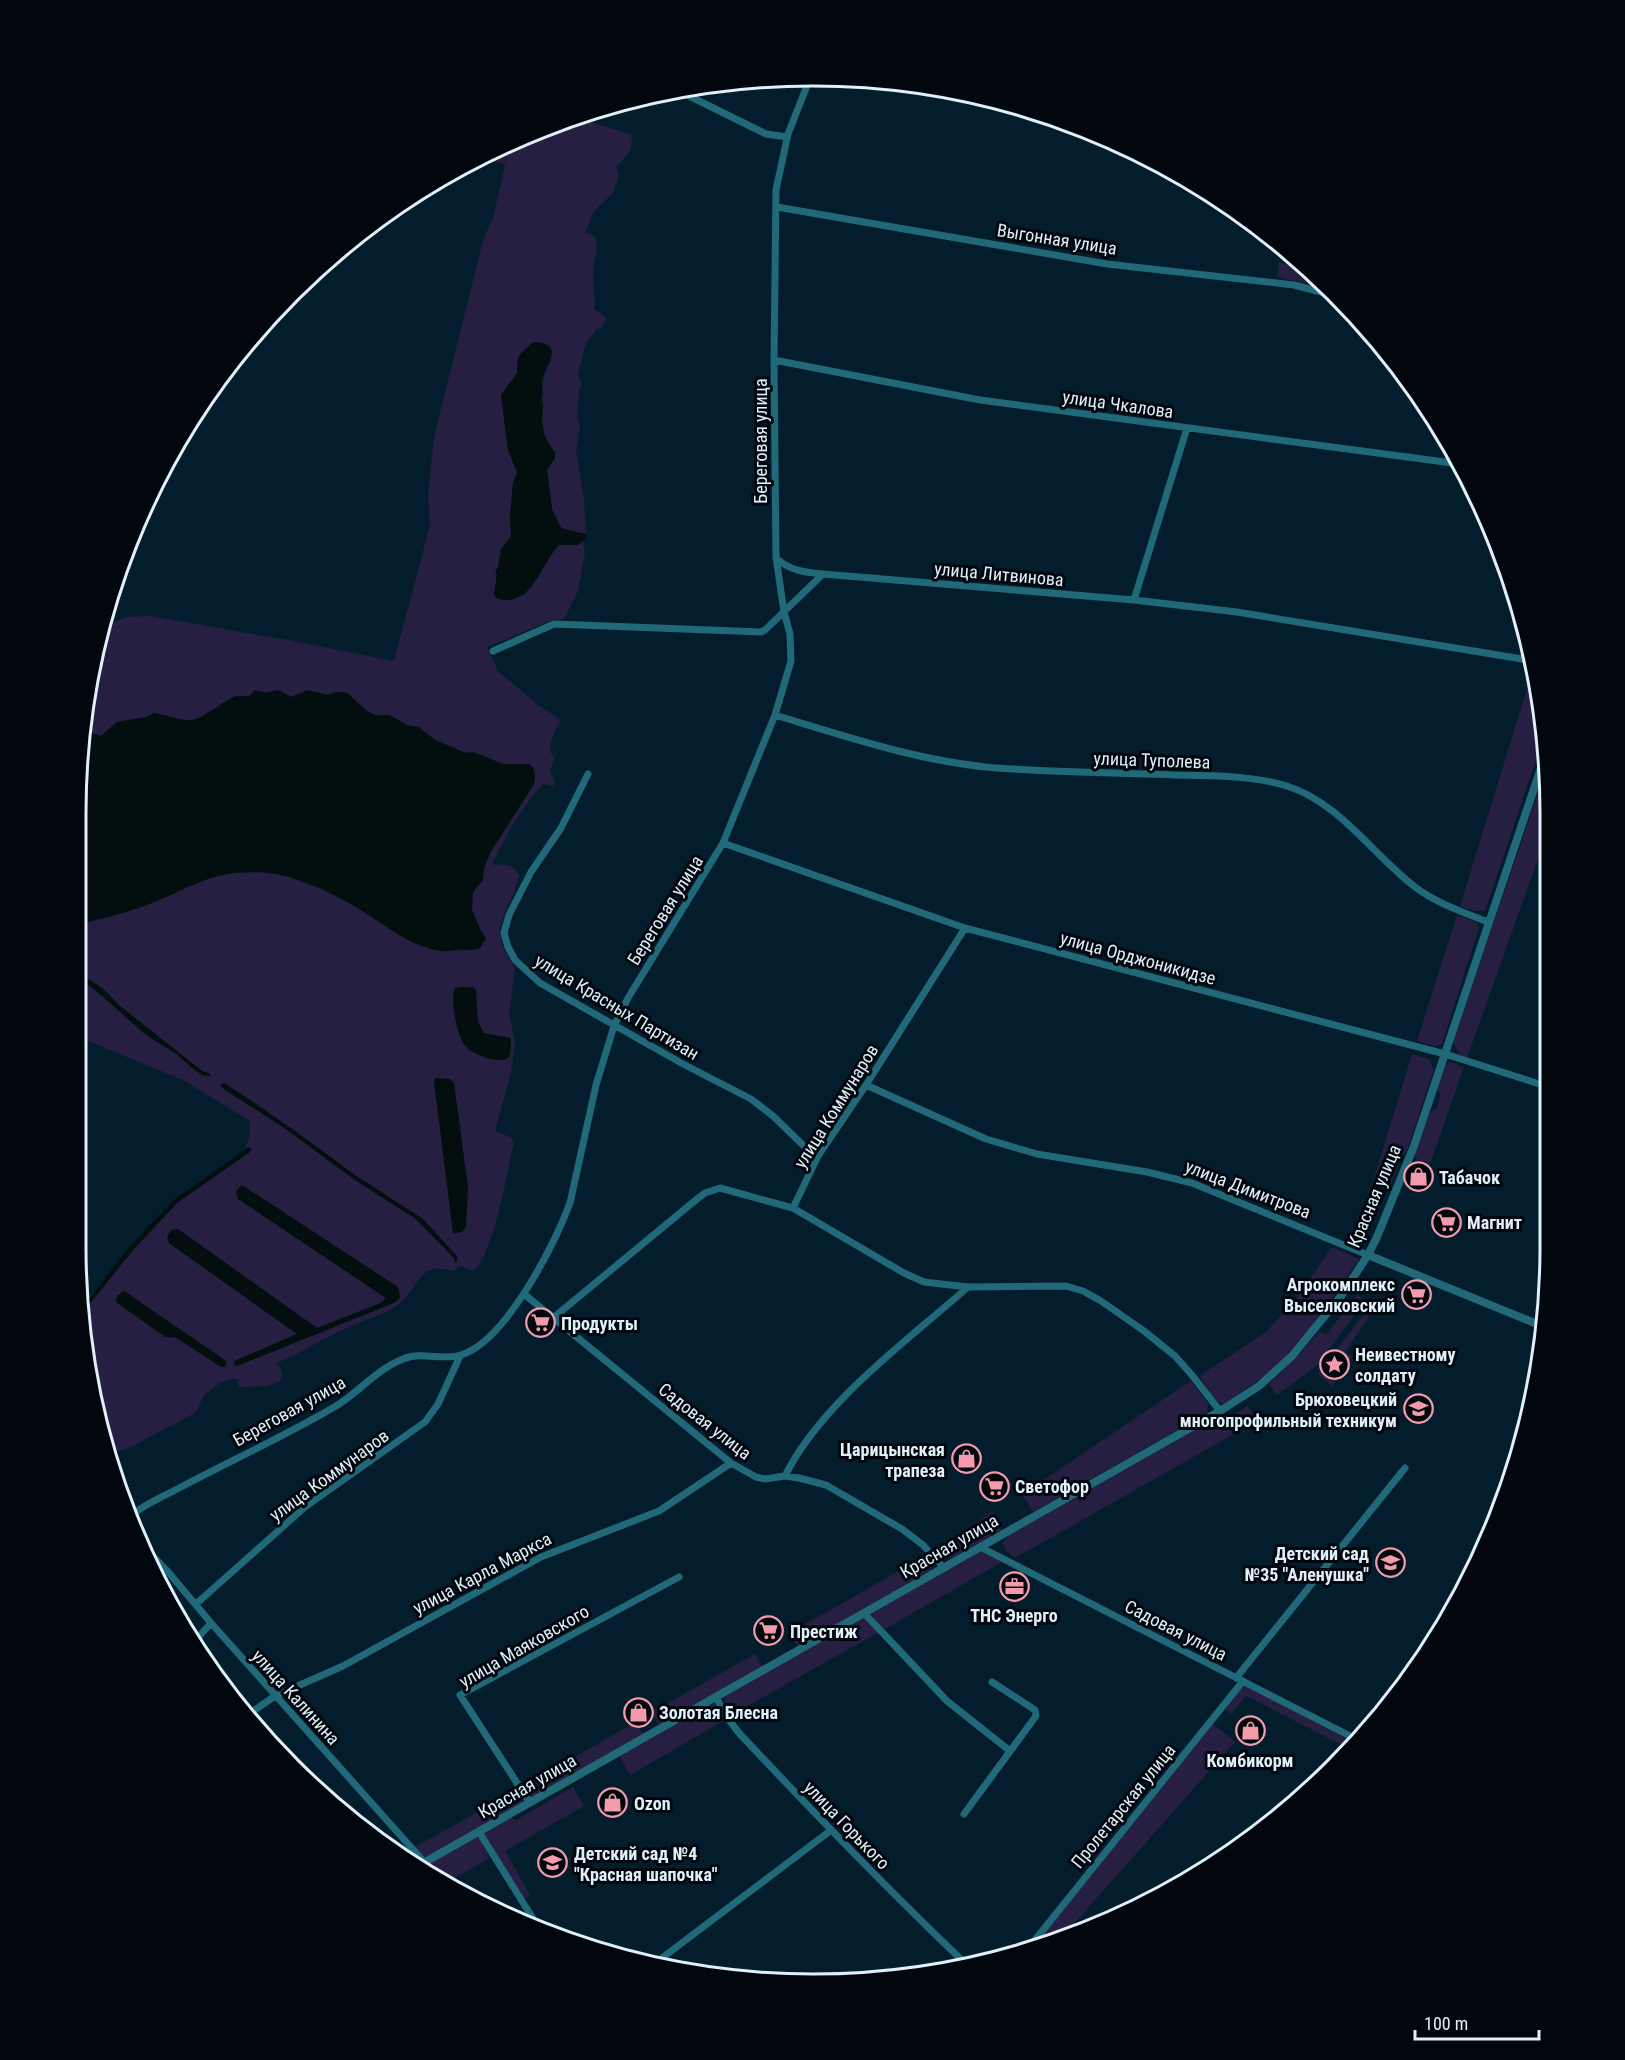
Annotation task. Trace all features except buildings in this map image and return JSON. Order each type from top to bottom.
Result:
[{"type":"street","name":"Береговая улица","points":[[136,1513],[338,1405],[375,1376],[404,1358],[460,1356],[479,1346],[500,1325],[524,1294],[553,1242],[570,1203],[596,1086],[614,1026],[624,1005],[723,843],[776,715],[790,661],[790,634],[783,612],[776,557],[774,360],[777,182],[787,137],[807,86]]},
{"type":"street","points":[[690,96],[766,134],[787,137]]},
{"type":"street","name":"Выгонная улица","points":[[777,207],[1107,264],[1294,285],[1320,292]]},
{"type":"street","name":"улица Чкалова","points":[[774,360],[980,400],[1449,463]]},
{"type":"street","points":[[1134,600],[1187,428]]},
{"type":"street","name":"улица Литвинова","points":[[776,557],[783,564],[798,571],[1134,600],[1286,619],[1523,659]]},
{"type":"street","points":[[493,651],[555,624],[757,632],[765,630],[824,574]]},
{"type":"street","name":"улица Туполева","points":[[776,715],[903,752],[966,764],[1047,771],[1218,777],[1262,781],[1286,786],[1303,792],[1350,825],[1415,887],[1447,906],[1488,922]]},
{"type":"street","name":"улица Красных Партизан","points":[[588,774],[561,828],[524,886],[509,915],[504,933],[515,960],[531,976],[614,1026],[750,1099],[818,1156]]},
{"type":"street","name":"Красная улица","points":[[426,1862],[1220,1411],[1263,1384],[1292,1356],[1341,1296],[1368,1256],[1404,1176],[1538,775]]},
{"type":"street","name":"улица Орджоникидзе","points":[[723,843],[965,928],[1445,1054],[1540,1084]]},
{"type":"street","name":"улица Коммунаров","points":[[793,1208],[818,1156],[867,1085],[965,928]]},
{"type":"street","name":"улица Димитрова","points":[[867,1085],[943,1121],[995,1142],[1037,1154],[1147,1172],[1192,1183],[1535,1323]]},
{"type":"street","points":[[552,1318],[697,1199],[720,1188],[793,1208],[915,1278],[939,1285],[1066,1286],[1091,1294],[1144,1331],[1174,1356],[1220,1411]]},
{"type":"street","points":[[785,1476],[802,1446],[842,1399],[968,1287]]},
{"type":"street","name":"Садовая улица","points":[[524,1294],[731,1463],[756,1477],[765,1479],[785,1476],[818,1482],[914,1537],[944,1568]]},
{"type":"street","name":"улица Коммунаров","points":[[196,1604],[305,1507],[425,1422],[437,1406],[460,1356]]},
{"type":"street","name":"улица Карла Маркса","points":[[253,1711],[275,1696],[343,1666],[540,1557],[659,1511],[731,1463]]},
{"type":"street","name":"Пролетарская улица","points":[[1035,1939],[1405,1467]]},
{"type":"street","name":"Садовая улица","points":[[980,1547],[1351,1736]]},
{"type":"street","name":"улица Калинина","points":[[157,1561],[411,1853]]},
{"type":"street","name":"улица Маяковского","points":[[530,1803],[460,1695],[679,1577]]},
{"type":"street","points":[[864,1613],[947,1701],[1010,1751]]},
{"type":"street","points":[[199,1636],[210,1623]]},
{"type":"street","points":[[964,1814],[1035,1720],[1035,1710],[992,1682]]},
{"type":"street","name":"улица Горького","points":[[716,1697],[726,1716],[739,1733],[830,1831],[961,1959]]},
{"type":"street","points":[[661,1959],[830,1831]]},
{"type":"street","points":[[479,1832],[533,1919]]},
{"type":"shaded area","points":[[588,121],[631,134],[629,153],[616,166],[619,176],[613,193],[594,211],[585,233],[592,235],[597,242],[593,272],[594,309],[606,320],[586,342],[578,376],[582,384],[579,391],[577,418],[580,425],[576,450],[584,498],[586,534],[563,530],[554,517],[552,509],[547,470],[555,458],[545,436],[542,420],[543,381],[552,360],[549,347],[537,342],[517,362],[517,373],[501,395],[508,450],[517,472],[513,484],[510,516],[511,536],[501,549],[494,595],[524,595],[534,584],[559,545],[578,545],[583,541],[585,554],[578,591],[564,619],[552,620],[487,647],[498,671],[537,704],[561,720],[550,747],[550,752],[555,757],[550,771],[555,782],[553,786],[543,784],[528,802],[508,833],[492,865],[508,866],[514,869],[519,876],[500,929],[502,946],[515,968],[509,1014],[515,1042],[511,1072],[495,1131],[510,1137],[514,1142],[493,1231],[481,1262],[473,1271],[461,1266],[452,1271],[433,1269],[426,1272],[406,1298],[394,1308],[353,1325],[277,1363],[282,1372],[282,1378],[278,1382],[271,1385],[239,1387],[237,1382],[239,1379],[229,1379],[204,1395],[193,1414],[131,1447],[115,1451],[99,1389],[88,1306],[133,1250],[178,1202],[250,1152],[249,1147],[245,1148],[250,1136],[250,1121],[183,1080],[86,1040],[86,984],[148,1036],[175,1053],[199,1073],[209,1076],[210,1074],[202,1071],[120,1006],[102,988],[86,978],[86,923],[144,906],[211,877],[228,873],[266,872],[280,874],[321,889],[356,907],[413,943],[441,951],[475,950],[480,929],[472,910],[473,892],[483,880],[484,868],[490,853],[534,784],[529,764],[503,764],[473,752],[466,753],[435,740],[419,728],[407,725],[389,715],[375,715],[367,711],[347,693],[336,692],[327,695],[307,691],[291,697],[278,690],[246,697],[237,696],[195,720],[154,713],[146,717],[117,722],[101,736],[90,733],[99,671],[110,624],[126,617],[149,616],[394,661],[430,525],[428,496],[434,437],[484,237],[493,219],[505,165],[491,160]],"holes":[[[224,1083],[428,1225],[458,1258],[455,1263],[455,1258],[416,1219],[355,1180],[286,1129],[221,1086]],[[237,1196],[400,1297],[395,1302],[237,1366],[297,1334],[169,1243],[171,1230],[178,1229],[317,1328],[381,1303],[386,1298]],[[124,1291],[226,1361],[227,1364],[221,1366],[175,1337],[168,1338],[120,1293]]]},
{"type":"shaded area","points":[[1279,262],[1293,267],[1312,284],[1277,277]]},
{"type":"shaded area","points":[[537,342],[550,347],[552,351],[542,379],[541,400],[545,437],[555,453],[555,458],[547,470],[552,509],[561,528],[586,534],[586,538],[578,545],[559,545],[526,592],[518,598],[508,600],[496,598],[494,595],[497,574],[495,571],[498,567],[501,549],[511,536],[513,484],[517,472],[508,450],[501,395],[517,373],[520,354],[532,343]]},
{"type":"shaded area","points":[[1528,685],[1537,757],[1485,911],[1473,911],[1460,906]]},
{"type":"shaded area","points":[[254,690],[267,693],[278,690],[291,697],[307,690],[327,695],[336,692],[347,693],[367,711],[375,715],[389,715],[407,725],[419,727],[435,740],[466,753],[473,752],[503,764],[529,764],[533,768],[534,784],[490,853],[484,868],[483,880],[473,892],[472,910],[486,938],[480,948],[440,951],[428,948],[406,939],[325,890],[290,877],[267,873],[232,873],[216,877],[142,907],[86,922],[87,765],[90,733],[101,736],[117,722],[146,717],[154,713],[193,720],[233,697],[251,695]]},
{"type":"shaded area","points":[[1539,790],[1540,853],[1467,1058],[1459,1054],[1453,1042]]},
{"type":"shaded area","points":[[1457,915],[1476,922],[1479,928],[1442,1044],[1434,1046],[1417,1041]]},
{"type":"shaded area","points":[[86,978],[102,988],[120,1006],[202,1071],[211,1074],[202,1075],[175,1053],[146,1035],[86,984]]},
{"type":"shaded area","points":[[473,987],[476,990],[478,1021],[484,1033],[511,1038],[509,1057],[494,1060],[480,1056],[466,1047],[457,1027],[453,1001],[455,988]]},
{"type":"shaded area","points":[[1412,1054],[1429,1059],[1434,1069],[1407,1151],[1401,1156],[1389,1191],[1372,1185]]},
{"type":"shaded area","points":[[1450,1062],[1464,1067],[1430,1164],[1414,1158],[1430,1112],[1436,1109],[1441,1095],[1437,1089],[1445,1065]]},
{"type":"shaded area","points":[[435,1078],[450,1079],[454,1083],[468,1187],[466,1227],[457,1233],[453,1233]]},
{"type":"shaded area","points":[[224,1083],[355,1175],[423,1219],[457,1256],[457,1262],[455,1263],[454,1258],[416,1219],[355,1180],[286,1129],[225,1090],[221,1086]]},
{"type":"shaded area","points":[[249,1147],[251,1149],[250,1152],[178,1202],[133,1250],[88,1306],[88,1301],[129,1247],[174,1200]]},
{"type":"shaded area","points":[[242,1185],[398,1287],[400,1297],[396,1302],[237,1366],[234,1365],[234,1361],[297,1334],[169,1243],[167,1237],[171,1230],[178,1229],[317,1328],[381,1303],[386,1298],[238,1199],[236,1191]]},
{"type":"shaded area","points":[[1332,1247],[1359,1259],[1324,1309],[1296,1345],[1272,1370],[1223,1404],[1217,1401],[1199,1376],[1266,1332],[1296,1299]]},
{"type":"shaded area","points":[[124,1291],[226,1361],[226,1366],[221,1367],[175,1337],[165,1337],[116,1302],[117,1296]]},
{"type":"shaded area","points":[[1357,1295],[1365,1301],[1317,1365],[1277,1395],[1269,1384],[1300,1354],[1319,1331],[1326,1335]]},
{"type":"shaded area","points":[[1373,1302],[1377,1304],[1345,1352],[1352,1357],[1332,1386],[1318,1374]]},
{"type":"shaded area","points":[[1191,1381],[1208,1404],[1207,1413],[1033,1512],[1022,1494]]},
{"type":"shaded area","points":[[1247,1406],[1256,1417],[1241,1428],[1232,1417]]},
{"type":"shaded area","points":[[1218,1417],[1223,1419],[1234,1434],[1015,1558],[1005,1550],[1003,1542],[1008,1536]]},
{"type":"shaded area","points":[[992,1512],[1002,1530],[952,1558],[941,1555],[936,1549]]},
{"type":"shaded area","points":[[980,1551],[1002,1562],[885,1629],[873,1617],[872,1613]]},
{"type":"shaded area","points":[[927,1555],[931,1560],[932,1569],[798,1647],[790,1633]]},
{"type":"shaded area","points":[[864,1617],[879,1632],[730,1716],[724,1697]]},
{"type":"shaded area","points":[[755,1654],[762,1667],[659,1725],[652,1712]]},
{"type":"shaded area","points":[[1244,1684],[1350,1737],[1342,1745],[1246,1696],[1231,1714],[1225,1709]]},
{"type":"shaded area","points":[[714,1703],[725,1720],[630,1775],[619,1756]]},
{"type":"shaded area","points":[[636,1722],[643,1734],[531,1799],[527,1793],[527,1784]]},
{"type":"shaded area","points":[[1213,1724],[1235,1742],[1072,1926],[1042,1937]]},
{"type":"shaded area","points":[[573,1787],[584,1806],[505,1851],[530,1895],[524,1899],[483,1833],[511,1817],[516,1820]]},
{"type":"shaded area","points":[[517,1790],[523,1803],[428,1857],[415,1847]]},
{"type":"shaded area","points":[[475,1837],[479,1838],[490,1858],[453,1879],[428,1864]]},
{"type":"place","name":"Табачок","points":[[1418,1177]]},
{"type":"place","name":"Магнит","points":[[1446,1222]]},
{"type":"place","name":"Агрокомплекс Выселковский","points":[[1416,1294]]},
{"type":"place","name":"Продукты","points":[[540,1323]]},
{"type":"place","name":"Неивестному солдату","points":[[1334,1364]]},
{"type":"place","name":"Брюховецкий многопрофильный техникум","points":[[1418,1409]]},
{"type":"place","name":"Царицынская трапеза","points":[[966,1459]]},
{"type":"place","name":"Светофор","points":[[994,1486]]},
{"type":"place","name":"Детский сад №35 \"Аленушка\"","points":[[1390,1563]]},
{"type":"place","name":"ТНС Энерго","points":[[1014,1586]]},
{"type":"place","name":"Престиж","points":[[769,1631]]},
{"type":"place","name":"Золотая Блесна","points":[[638,1712]]},
{"type":"place","name":"Комбикорм","points":[[1250,1731]]},
{"type":"place","name":"Ozon","points":[[613,1803]]},
{"type":"place","name":"Детский сад №4 \"Красная шапочка\"","points":[[553,1863]]}]
